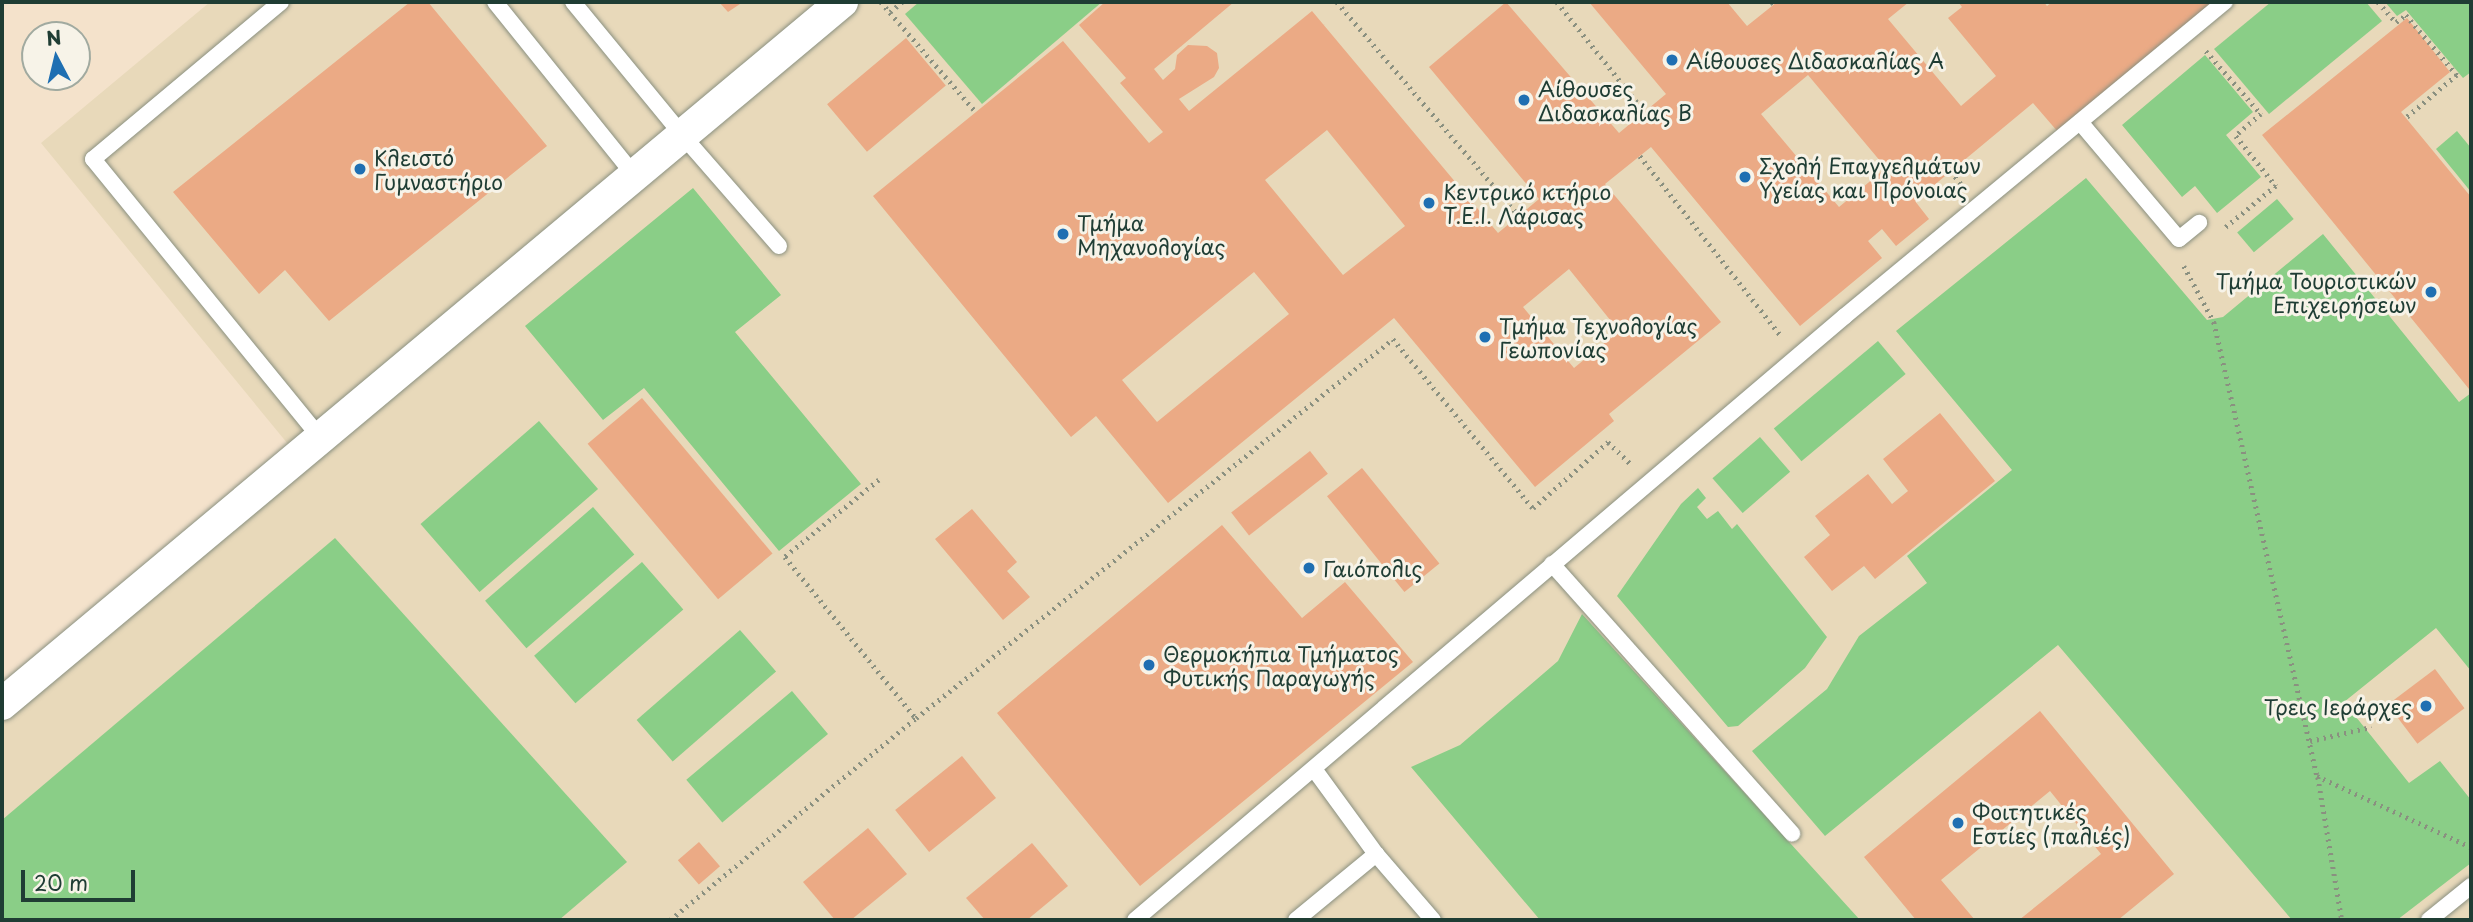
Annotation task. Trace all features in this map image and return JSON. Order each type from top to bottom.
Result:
[{"type":"street","points":[[2,704],[842,2]]},
{"type":"lane","points":[[281,2],[93,159],[320,437]]},
{"type":"lane","points":[[495,2],[635,176]]},
{"type":"lane","points":[[573,2],[682,136],[779,246]]},
{"type":"lane","points":[[1135,920],[1648,482],[2225,2]]},
{"type":"lane","points":[[2080,122],[2179,239],[2199,223]]},
{"type":"lane","points":[[1552,564],[1792,833]]},
{"type":"lane","points":[[1314,769],[1376,854],[1433,920]]},
{"type":"lane","points":[[1296,920],[1376,854]]},
{"type":"lane","points":[[2429,920],[2471,886]]},
{"type":"path","points":[[881,2],[976,112]]},
{"type":"path","points":[[890,12],[902,2]]},
{"type":"path","points":[[1337,2],[1518,215]]},
{"type":"path","points":[[1557,2],[1644,111]]},
{"type":"path","points":[[2378,2],[2396,22],[2406,15],[2456,75],[2406,118]]},
{"type":"path","points":[[2189,32],[2261,114],[2236,136],[2276,186],[2224,229]]},
{"type":"path","points":[[1640,156],[1788,345]]},
{"type":"path","points":[[2183,264],[2193,256]]},
{"type":"path","points":[[2214,322],[2318,776],[2342,920]]},
{"type":"path","points":[[670,920],[916,718],[1393,339],[1532,508],[1608,442],[1648,482]]},
{"type":"path","points":[[879,480],[785,556],[916,718]]},
{"type":"path","points":[[2310,741],[2371,727]]},
{"type":"path","points":[[2318,776],[2471,847]]},
{"type":"shaded area","name":"Γαιόπολις","points":[[210,2],[2471,2],[2471,920],[2,920],[2,686],[292,449],[41,143]]},
{"type":"green space","points":[[919,2],[1102,2],[982,104],[905,14]]},
{"type":"green space","points":[[2271,2],[2366,2],[2382,21],[2269,114],[2214,49]]},
{"type":"green space","points":[[2385,2],[2471,2],[2471,72],[2463,78],[2406,10],[2397,16]]},
{"type":"green space","points":[[2205,55],[2253,112],[2226,135],[2261,177],[2217,213],[2195,186],[2182,197],[2122,125]]},
{"type":"green space","points":[[2457,131],[2471,148],[2471,192],[2436,149]]},
{"type":"green space","points":[[2086,178],[2207,320],[2223,317],[2323,234],[2459,402],[2471,393],[2471,671],[2436,628],[2344,702],[2409,783],[2440,761],[2471,800],[2471,863],[2397,920],[2292,920],[2058,645],[1825,836],[1752,751],[1827,689],[1859,636],[1927,583],[1907,556],[2012,470],[1896,331]]},
{"type":"green space","points":[[693,188],[781,295],[735,332],[861,484],[779,551],[644,388],[603,420],[525,326]]},
{"type":"green space","points":[[2277,199],[2294,219],[2254,252],[2237,232]]},
{"type":"green space","points":[[1878,341],[1906,374],[1801,461],[1774,428]]},
{"type":"green space","points":[[539,421],[598,489],[480,592],[421,524]]},
{"type":"green space","points":[[1760,437],[1790,472],[1743,513],[1712,478]]},
{"type":"green space","points":[[1698,488],[1706,498],[1697,507],[1707,519],[1718,511],[1732,529],[1737,524],[1827,637],[1805,668],[1738,726],[1728,727],[1617,596],[1681,504]]},
{"type":"green space","points":[[593,507],[634,555],[526,648],[485,601]]},
{"type":"green space","points":[[335,538],[627,862],[559,920],[2,920],[2,820]]},
{"type":"green space","points":[[642,562],[683,610],[575,703],[534,656]]},
{"type":"green space","points":[[1582,614],[1860,920],[1540,920],[1411,767],[1460,745],[1558,661]]},
{"type":"green space","points":[[740,630],[776,672],[673,761],[637,720]]},
{"type":"green space","points":[[792,691],[828,734],[722,823],[686,780]]},
{"type":"building","name":"Κλειστό Γυμναστήριο","points":[[410,2],[428,2],[547,146],[329,321],[285,270],[259,294],[173,192]]},
{"type":"building","points":[[719,2],[743,2],[728,12]]},
{"type":"building","points":[[1105,2],[1234,2],[1154,69],[1163,80],[1175,69],[1177,55],[1188,45],[1207,46],[1217,53],[1219,68],[1214,77],[1179,99],[1189,111],[1312,11],[1498,233],[1539,199],[1429,67],[1506,2],[1619,133],[1666,94],[1589,2],[1727,2],[1747,26],[1777,2],[1909,2],[1888,19],[1961,106],[1996,76],[1948,18],[1962,7],[1958,2],[2044,2],[2047,6],[2052,2],[2215,2],[2058,132],[2033,103],[1915,201],[1929,219],[1896,246],[1882,229],[1868,241],[1882,258],[1800,326],[1651,147],[1605,184],[1721,322],[1609,414],[1614,421],[1535,487],[1394,318],[1168,503],[1096,416],[1071,437],[873,196],[1063,41],[1149,143],[1163,132],[1120,83],[1126,78],[1079,25]],"holes":[[[1808,75],[1886,168],[1839,207],[1761,114]],[[1327,130],[1405,226],[1343,275],[1265,180]],[[1569,269],[1619,331],[1574,368],[1523,307]],[[1254,272],[1289,314],[1157,422],[1122,380]]]},
{"type":"building","name":"Τμήμα Τουριστικών Επιχειρήσεων","points":[[2407,18],[2450,72],[2401,112],[2471,197],[2469,389],[2262,135]]},
{"type":"building","points":[[906,38],[946,85],[867,152],[827,104]]},
{"type":"building","points":[[642,398],[772,554],[718,599],[588,444]]},
{"type":"building","points":[[1940,413],[1995,481],[1875,579],[1864,566],[1832,591],[1804,557],[1830,535],[1815,516],[1868,474],[1892,504],[1908,491],[1883,459]]},
{"type":"building","points":[[1310,451],[1328,474],[1249,535],[1231,513]]},
{"type":"building","points":[[1362,468],[1439,564],[1404,592],[1327,496]]},
{"type":"building","points":[[972,509],[1017,562],[1007,571],[1030,597],[1003,620],[935,539]]},
{"type":"building","points":[[1222,525],[1302,618],[1345,582],[1413,662],[1140,886],[997,713]]},
{"type":"building","name":"Τρεις Ιεράρχες","points":[[2435,669],[2464,708],[2417,744],[2388,705]]},
{"type":"building","name":"Φοιτητικές Εστίες (παλιές)","points":[[2040,711],[2174,874],[2118,920],[2019,920],[2101,854],[2050,791],[1941,880],[1975,920],[1916,920],[1864,857]]},
{"type":"building","points":[[962,756],[996,798],[929,852],[895,810]]},
{"type":"building","points":[[868,828],[907,874],[851,920],[835,920],[803,882]]},
{"type":"building","points":[[699,842],[720,866],[699,885],[678,860]]},
{"type":"building","points":[[1032,843],[1068,886],[1027,920],[985,920],[966,898]]},
{"type":"place","name":"Αίθουσες Διδασκαλίας Α","points":[[1672,60]]},
{"type":"place","name":"Αίθουσες Διδασκαλίας Β","points":[[1524,100]]},
{"type":"place","name":"Κλειστό Γυμναστήριο","points":[[360,169]]},
{"type":"place","name":"Σχολή Επαγγελμάτων Υγείας και Πρόνοιας","points":[[1745,177]]},
{"type":"place","name":"Κεντρικό κτήριο Τ.Ε.Ι. Λάρισας","points":[[1429,203]]},
{"type":"place","name":"Τμήμα Μηχανολογίας","points":[[1063,234]]},
{"type":"place","name":"Τμήμα Τουριστικών Επιχειρήσεων","points":[[2431,292]]},
{"type":"place","name":"Τμήμα Τεχνολογίας Γεωπονίας","points":[[1485,337]]},
{"type":"place","name":"Γαιόπολις","points":[[1309,568]]},
{"type":"place","name":"Θερμοκήπια Τμήματος Φυτικής Παραγωγής","points":[[1149,665]]},
{"type":"place","name":"Τρεις Ιεράρχες","points":[[2426,706]]},
{"type":"place","name":"Φοιτητικές Εστίες (παλιές)","points":[[1958,823]]}]
